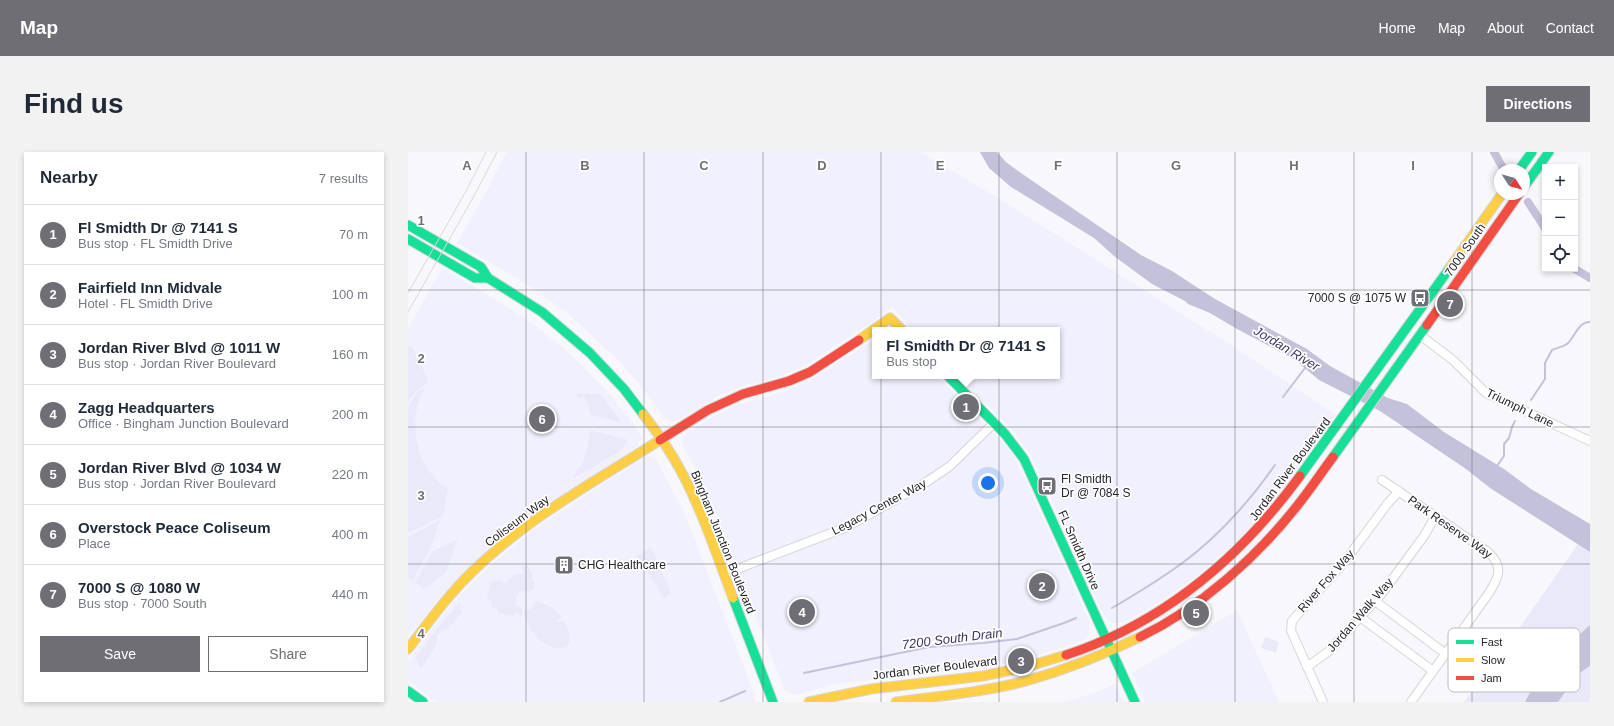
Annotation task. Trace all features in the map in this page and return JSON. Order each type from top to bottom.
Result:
[{"type":"main road","points":[[1523,164],[1532,152]]},
{"type":"main road","points":[[1530,179],[1549,152]]},
{"type":"main road","name":"7000 South","points":[[1362,392],[1498,200]]},
{"type":"main road","name":"7000 South","points":[[1375,399],[1515,200]]},
{"type":"main road","name":"Bingham Junction Boulevard","points":[[408,225],[482,267],[488,278],[542,312],[590,353],[624,389],[662,439],[682,472],[724,574],[773,702]]},
{"type":"main road","name":"Bingham Junction Boulevard","points":[[408,239],[476,278],[488,278]]},
{"type":"main road","name":"Coliseum Way","points":[[877,327],[890,318],[899,327]]},
{"type":"main road","name":"Coliseum Way","points":[[408,649],[443,604],[472,572],[500,547],[548,511],[708,410],[747,393],[789,381],[816,369],[872,330]]},
{"type":"main road","name":"FL Smidth Drive","points":[[951,379],[995,422],[1012,442],[1029,469],[1135,702]]},
{"type":"main road","name":"Jordan River Boulevard","points":[[896,702],[982,690],[1025,681],[1061,670],[1108,645],[1183,596],[1236,552],[1257,531],[1278,506],[1362,392]]},
{"type":"main road","name":"Jordan River Boulevard","points":[[809,702],[846,692],[964,679],[1003,672],[1148,633],[1182,612],[1222,583],[1274,534],[1297,506],[1375,399]]},
{"type":"main road","points":[[408,691],[423,702]]},
{"type":"street","name":"Triumph Lane","points":[[1420,335],[1454,361],[1486,393],[1590,441]]},
{"type":"street","name":"Legacy Center Way","points":[[724,574],[846,527],[912,491],[946,469],[995,422]]},
{"type":"street","name":"Park Reserve Way","points":[[1382,480],[1488,552],[1496,560],[1499,570],[1498,577],[1489,593],[1464,628]]},
{"type":"street","name":"River Fox Way","points":[[1323,702],[1291,631],[1292,621],[1345,561],[1388,503],[1399,491]]},
{"type":"street","name":"Jordan Walk Way","points":[[1307,667],[1326,654],[1384,592],[1436,517]]},
{"type":"street","points":[[1375,601],[1446,654]]},
{"type":"street","points":[[1360,617],[1433,672]]},
{"type":"street","name":"Park Reserve Way","points":[[1411,702],[1448,651]]},
{"type":"shaded area","points":[[506,152],[921,152],[1011,206],[1228,343],[1336,415],[1276,499],[1236,542],[1193,579],[1164,599],[1123,623],[1112,623],[1104,616],[1032,457],[1015,433],[962,379],[1060,379],[1060,327],[910,327],[892,307],[872,322],[804,366],[781,376],[750,384],[722,394],[678,420],[671,422],[666,419],[636,380],[617,359],[566,312],[531,287],[457,243],[488,188]]},
{"type":"shaded area","points":[[442,268],[518,313],[550,337],[579,362],[606,390],[633,423],[642,438],[638,446],[538,510],[485,552],[441,596],[408,637],[408,328]]},
{"type":"shaded area","points":[[872,341],[872,379],[940,379],[999,438],[1014,457],[1089,621],[1089,633],[1084,640],[1037,656],[981,669],[835,684],[796,695],[791,694],[784,689],[712,503],[683,445],[682,439],[687,433],[704,422],[733,406],[785,391],[809,381]]},
{"type":"shaded area","points":[[408,347],[412,347],[428,379],[427,384],[416,392],[408,403]]},
{"type":"shaded area","points":[[422,389],[424,390],[417,411],[415,423],[418,446],[426,467],[438,481],[448,488],[443,516],[408,533],[408,407],[418,391]]},
{"type":"shaded area","points":[[577,393],[601,394],[621,422],[590,415],[588,402],[586,402],[584,396],[578,398]]},
{"type":"shaded area","points":[[590,430],[626,439],[627,442],[610,457],[572,479],[579,467],[581,467],[588,446]]},
{"type":"shaded area","points":[[650,456],[656,459],[684,512],[754,693],[755,702],[436,702],[408,681],[408,660],[450,606],[482,573],[544,522],[645,457]]},
{"type":"shaded area","points":[[440,520],[431,547],[412,581],[408,577],[408,537]]},
{"type":"shaded area","points":[[458,539],[446,572],[423,589],[415,582],[433,551]]},
{"type":"shaded area","points":[[1578,544],[1590,551],[1590,702],[1464,702],[1471,692],[1580,692],[1580,628],[1519,628]]},
{"type":"shaded area","points":[[650,548],[652,549],[671,593],[664,598],[637,556]]},
{"type":"shaded area","points":[[521,566],[528,566],[533,576],[531,579],[535,582],[534,589],[529,592],[521,591],[516,596],[516,604],[522,608],[522,616],[516,613],[513,617],[509,614],[506,617],[502,612],[499,614],[496,607],[492,608],[491,600],[487,600],[490,583],[500,580],[503,583],[506,583],[515,574],[524,574]]},
{"type":"shaded area","points":[[461,601],[460,609],[462,612],[450,627],[438,634],[435,648],[421,668],[415,658],[436,630]]},
{"type":"shaded area","points":[[536,601],[552,607],[562,617],[557,621],[559,623],[563,619],[569,631],[570,641],[566,646],[560,649],[548,646],[532,632],[524,612],[532,608]]},
{"type":"shaded area","points":[[1237,610],[1279,702],[1145,702],[1132,673]]},
{"type":"shaded area","points":[[1265,637],[1279,642],[1276,653],[1261,648]]},
{"type":"shaded area","points":[[1115,684],[1123,702],[1066,702],[1096,692]]},
{"type":"water","name":"Jordan River","points":[[980,152],[997,152],[1006,162],[1018,171],[1141,255],[1172,271],[1215,299],[1307,349],[1330,366],[1388,398],[1407,404],[1444,432],[1504,469],[1531,489],[1590,524],[1590,552],[1490,488],[1466,469],[1380,411],[1319,380],[1294,359],[1210,313],[1188,304],[1152,284],[1114,256],[1094,238],[1011,187],[989,168]]},
{"type":"water","points":[[1590,625],[1590,666],[1580,673],[1580,634]]},
{"type":"water","points":[[1530,692],[1565,692],[1558,702],[1525,702]]},
{"type":"waterway","points":[[1494,152],[1501,164]]},
{"type":"waterway","points":[[1528,202],[1542,223]]},
{"type":"waterway","points":[[1578,271],[1590,278]]},
{"type":"waterway","points":[[1531,400],[1545,379],[1545,363],[1552,350],[1567,344],[1579,327],[1590,322]]},
{"type":"waterway","name":"7200 South Drain","points":[[1283,397],[1305,368]]},
{"type":"waterway","points":[[1497,466],[1504,456],[1504,444],[1509,438],[1515,421]]},
{"type":"waterway","name":"7200 South Drain","points":[[1112,608],[1147,587],[1195,554],[1220,531],[1244,505],[1275,465]]},
{"type":"waterway","name":"7200 South Drain","points":[[804,673],[929,647],[1017,639],[1076,618]]},
{"type":"waterway","name":"7200 South Drain","points":[[720,702],[745,691]]},
{"type":"tram line","points":[[408,293],[466,191],[486,152]]},
{"type":"tram line","points":[[408,312],[474,196],[497,152]]},
{"type":"traffic: fast","points":[[1523,164],[1532,152]]},
{"type":"traffic: fast","points":[[1530,179],[1549,152]]},
{"type":"traffic: fast","points":[[408,225],[481,267],[488,278],[542,312],[590,353],[624,389],[643,414]]},
{"type":"traffic: fast","points":[[408,239],[475,278],[488,278]]},
{"type":"traffic: fast","points":[[1300,476],[1449,269]]},
{"type":"traffic: fast","points":[[1333,457],[1427,325]]},
{"type":"traffic: fast","points":[[951,379],[1005,434],[1024,459],[1135,702]]},
{"type":"traffic: fast","points":[[733,598],[773,702]]},
{"type":"traffic: fast","points":[[408,691],[423,702]]},
{"type":"traffic: slow","points":[[1449,269],[1498,200]]},
{"type":"traffic: slow","points":[[877,327],[890,318],[899,327]]},
{"type":"traffic: slow","points":[[859,340],[872,331]]},
{"type":"traffic: slow","points":[[643,414],[669,450],[690,488],[733,598]]},
{"type":"traffic: slow","points":[[408,649],[438,609],[472,572],[493,553],[539,517],[660,440]]},
{"type":"traffic: slow","points":[[896,702],[978,691],[1026,681],[1084,662],[1140,637]]},
{"type":"traffic: slow","points":[[809,702],[871,689],[983,676],[1026,667],[1066,655]]},
{"type":"traffic: jam","points":[[1427,325],[1515,200]]},
{"type":"traffic: jam","points":[[660,440],[708,410],[743,394],[789,381],[810,372],[859,340]]},
{"type":"traffic: jam","points":[[1140,637],[1184,612],[1205,597],[1245,563],[1264,544],[1302,500],[1333,457]]},
{"type":"traffic: jam","points":[[1066,655],[1135,625],[1167,606],[1197,584],[1252,534],[1277,506],[1300,476]]},
{"type":"place","name":"7000 S @ 1075 W","points":[[1420,298]]},
{"type":"place","name":"7000 S @ 1080 W","points":[[1450,304]]},
{"type":"place","name":"Fl Smidth Dr @ 7141 S","points":[[966,407]]},
{"type":"place","name":"Overstock Peace Coliseum","points":[[542,419]]},
{"type":"place","name":"Fl Smidth Dr @ 7084 S","points":[[1047,486]]},
{"type":"place","name":"CHG Healthcare","points":[[564,565]]},
{"type":"place","name":"Fairfield Inn Midvale","points":[[1042,586]]},
{"type":"place","name":"Zagg Headquarters","points":[[802,612]]},
{"type":"place","name":"Jordan River Blvd @ 1034 W","points":[[1196,613]]},
{"type":"place","name":"Jordan River Blvd @ 1011 W","points":[[1021,661]]}]
